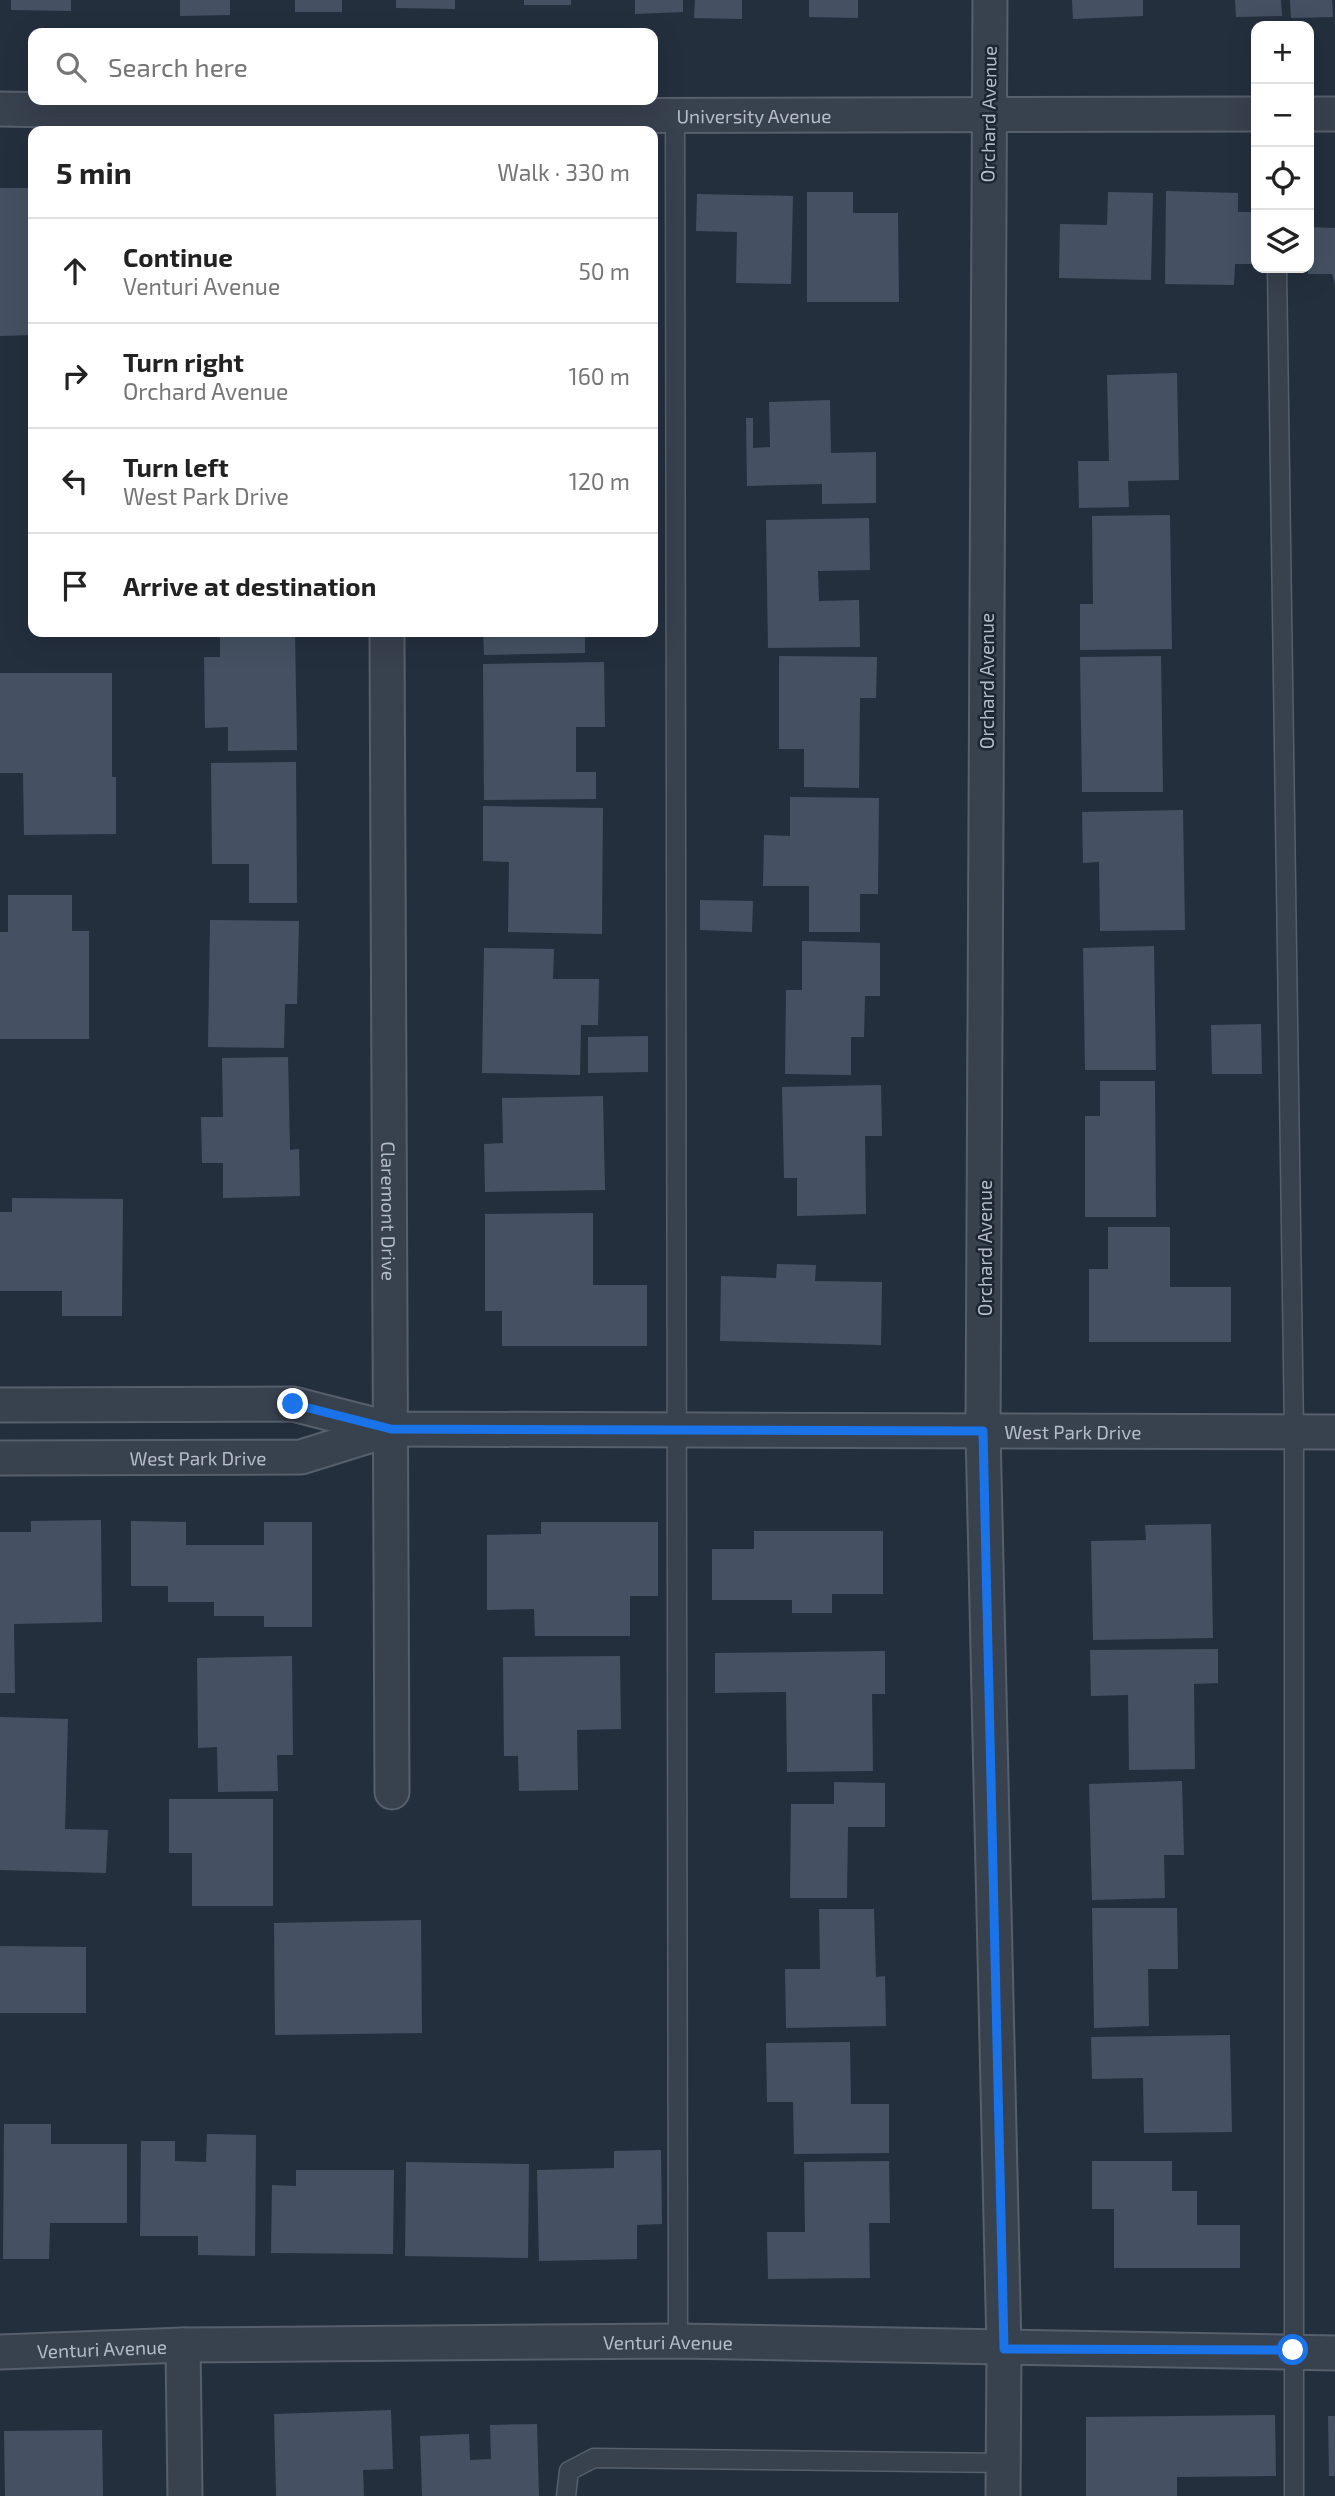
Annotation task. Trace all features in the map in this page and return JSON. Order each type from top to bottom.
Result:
[{"type":"street","name":"Orchard Avenue","points":[[990,0],[983,1431],[1004,2349],[1003,2496]]},
{"type":"street","name":"University Avenue","points":[[0,109],[384,123],[675,116],[1251,114]]},
{"type":"street","points":[[1314,114],[1335,114]]},
{"type":"street","name":"Claremont Drive","points":[[387,637],[392,1792]]},
{"type":"street","name":"West Park Drive","points":[[0,1405],[293,1404],[391,1429],[1335,1432]]},
{"type":"street","name":"West Park Drive","points":[[0,1458],[301,1457],[391,1429]]},
{"type":"street","name":"Venturi Avenue","points":[[0,2352],[183,2345],[678,2341],[1004,2349],[1293,2350],[1335,2353]]},
{"type":"street","points":[[183,2345],[185,2496]]},
{"type":"lane","points":[[675,116],[678,2341]]},
{"type":"lane","points":[[1277,273],[1294,1432],[1294,2496]]},
{"type":"lane","points":[[566,2496],[569,2471],[594,2458],[1004,2463]]},
{"type":"building","points":[[11,0],[71,0],[71,11],[11,10]]},
{"type":"building","points":[[180,0],[230,0],[230,15],[180,16]]},
{"type":"building","points":[[295,0],[342,0],[342,12],[295,12]]},
{"type":"building","points":[[396,0],[455,0],[455,9],[396,8]]},
{"type":"building","points":[[524,0],[571,0],[571,5],[524,5]]},
{"type":"building","points":[[635,0],[683,0],[683,12],[635,14]]},
{"type":"building","points":[[695,0],[742,0],[742,19],[694,18]]},
{"type":"building","points":[[809,0],[858,0],[858,18],[809,17]]},
{"type":"building","points":[[1072,0],[1143,0],[1143,16],[1073,19]]},
{"type":"building","points":[[1235,0],[1281,0],[1282,16],[1236,17]]},
{"type":"building","points":[[1290,0],[1332,0],[1333,17],[1291,18]]},
{"type":"building","points":[[0,188],[28,188],[28,335],[0,336]]},
{"type":"building","points":[[1166,191],[1238,193],[1238,212],[1251,212],[1251,264],[1235,264],[1234,285],[1165,284]]},
{"type":"building","points":[[807,192],[853,192],[853,213],[898,213],[899,302],[807,302]]},
{"type":"building","points":[[1108,192],[1153,193],[1151,280],[1059,278],[1060,224],[1107,225]]},
{"type":"building","points":[[697,194],[793,196],[791,284],[736,283],[737,232],[696,231]]},
{"type":"building","points":[[1314,227],[1335,228],[1335,284],[1332,274],[1308,274],[1314,273]]},
{"type":"building","points":[[1177,373],[1179,480],[1128,481],[1129,507],[1079,508],[1078,461],[1109,461],[1107,375]]},
{"type":"building","points":[[830,400],[831,453],[876,452],[876,503],[822,504],[822,484],[747,486],[746,418],[753,418],[753,448],[770,447],[769,402]]},
{"type":"building","points":[[1170,515],[1172,649],[1080,650],[1080,604],[1093,604],[1092,516]]},
{"type":"building","points":[[869,518],[870,570],[818,571],[819,601],[859,600],[860,647],[768,648],[766,520]]},
{"type":"building","points":[[220,637],[295,637],[297,750],[228,751],[228,727],[205,728],[204,657],[220,657]]},
{"type":"building","points":[[483,637],[585,637],[585,653],[484,655]]},
{"type":"building","points":[[779,656],[877,657],[876,698],[860,698],[859,788],[804,787],[804,749],[779,749]]},
{"type":"building","points":[[1161,656],[1163,792],[1082,792],[1080,657]]},
{"type":"building","points":[[604,662],[605,727],[576,727],[576,772],[596,772],[596,799],[484,800],[483,664]]},
{"type":"building","points":[[0,673],[112,673],[112,777],[116,777],[116,834],[24,835],[23,773],[0,773]]},
{"type":"building","points":[[296,762],[297,903],[249,903],[249,864],[212,864],[211,763]]},
{"type":"building","points":[[790,797],[879,798],[878,894],[860,894],[860,932],[809,932],[809,886],[763,886],[764,835],[790,836]]},
{"type":"building","points":[[483,806],[603,808],[602,934],[508,932],[509,862],[483,861]]},
{"type":"building","points":[[1183,810],[1185,930],[1100,931],[1099,862],[1083,863],[1082,812]]},
{"type":"building","points":[[8,895],[72,895],[72,931],[89,931],[89,1039],[0,1039],[0,932],[8,932]]},
{"type":"building","points":[[700,900],[753,901],[752,932],[700,930]]},
{"type":"building","points":[[210,920],[299,921],[297,1004],[285,1004],[284,1048],[208,1047]]},
{"type":"building","points":[[802,941],[880,943],[880,996],[865,996],[864,1037],[851,1037],[851,1075],[785,1074],[786,990],[802,990]]},
{"type":"building","points":[[1154,946],[1156,1070],[1085,1070],[1083,948]]},
{"type":"building","points":[[484,948],[554,949],[553,979],[599,979],[598,1025],[581,1025],[580,1075],[482,1073]]},
{"type":"building","points":[[1261,1024],[1262,1074],[1212,1074],[1211,1025]]},
{"type":"building","points":[[648,1036],[648,1072],[588,1073],[588,1037]]},
{"type":"building","points":[[288,1057],[290,1150],[299,1149],[300,1196],[223,1198],[223,1163],[202,1163],[201,1117],[223,1117],[222,1058]]},
{"type":"building","points":[[1100,1081],[1155,1081],[1156,1217],[1085,1217],[1085,1116],[1100,1116]]},
{"type":"building","points":[[881,1085],[882,1136],[865,1136],[866,1214],[797,1216],[797,1178],[784,1178],[782,1087]]},
{"type":"building","points":[[603,1096],[605,1190],[485,1192],[484,1144],[503,1143],[502,1098]]},
{"type":"building","points":[[12,1198],[123,1199],[122,1316],[62,1316],[62,1291],[0,1291],[0,1212],[12,1212]]},
{"type":"building","points":[[593,1213],[593,1285],[647,1285],[647,1346],[502,1346],[502,1311],[485,1311],[485,1214]]},
{"type":"building","points":[[1108,1227],[1170,1227],[1170,1287],[1231,1287],[1231,1342],[1089,1342],[1089,1269],[1108,1269]]},
{"type":"building","points":[[777,1264],[816,1265],[815,1281],[882,1282],[881,1345],[720,1341],[721,1276],[776,1278]]},
{"type":"building","points":[[101,1520],[102,1622],[14,1624],[15,1693],[0,1693],[0,1532],[31,1532],[31,1521]]},
{"type":"building","points":[[131,1521],[186,1522],[186,1545],[264,1545],[264,1522],[312,1522],[312,1627],[264,1627],[264,1616],[214,1616],[214,1602],[168,1602],[168,1586],[131,1586]]},
{"type":"building","points":[[541,1522],[658,1522],[658,1596],[630,1596],[630,1636],[535,1636],[534,1609],[487,1610],[487,1535],[541,1534]]},
{"type":"building","points":[[1211,1524],[1213,1638],[1093,1640],[1091,1541],[1146,1540],[1145,1525]]},
{"type":"building","points":[[754,1531],[883,1531],[883,1594],[832,1594],[832,1613],[792,1613],[792,1600],[712,1600],[712,1549],[754,1549]]},
{"type":"building","points":[[1218,1649],[1218,1683],[1194,1684],[1195,1769],[1129,1770],[1128,1695],[1091,1696],[1090,1650]]},
{"type":"building","points":[[885,1651],[885,1694],[872,1694],[873,1771],[787,1772],[786,1692],[715,1693],[715,1653]]},
{"type":"building","points":[[292,1656],[293,1755],[277,1755],[278,1791],[218,1792],[217,1747],[198,1748],[197,1658]]},
{"type":"building","points":[[620,1656],[621,1729],[577,1730],[578,1790],[519,1791],[518,1756],[504,1756],[503,1657]]},
{"type":"building","points":[[0,1717],[68,1719],[65,1829],[108,1830],[106,1873],[0,1870]]},
{"type":"building","points":[[1182,1781],[1184,1855],[1164,1855],[1165,1898],[1092,1900],[1089,1784]]},
{"type":"building","points":[[834,1782],[885,1783],[885,1827],[848,1827],[847,1898],[790,1898],[791,1804],[834,1804]]},
{"type":"building","points":[[169,1799],[273,1799],[273,1906],[192,1906],[192,1853],[169,1853]]},
{"type":"building","points":[[1092,1908],[1177,1908],[1178,1969],[1148,1969],[1149,2026],[1094,2028]]},
{"type":"building","points":[[819,1909],[874,1909],[876,1977],[885,1976],[886,2026],[786,2028],[785,1969],[820,1969]]},
{"type":"building","points":[[421,1920],[422,2033],[275,2035],[274,1923]]},
{"type":"building","points":[[0,1946],[86,1947],[86,2013],[0,2013]]},
{"type":"building","points":[[1230,2035],[1232,2132],[1144,2133],[1143,2078],[1092,2079],[1091,2037]]},
{"type":"building","points":[[850,2042],[851,2104],[889,2104],[889,2153],[794,2154],[793,2102],[767,2102],[766,2043]]},
{"type":"building","points":[[4,2124],[51,2124],[51,2144],[127,2144],[127,2223],[50,2223],[49,2259],[3,2259]]},
{"type":"building","points":[[207,2134],[256,2135],[255,2256],[198,2255],[198,2236],[140,2236],[141,2141],[175,2141],[175,2161],[206,2162]]},
{"type":"building","points":[[661,2150],[662,2224],[637,2225],[637,2259],[539,2261],[537,2170],[614,2168],[614,2151]]},
{"type":"building","points":[[889,2161],[890,2223],[869,2223],[870,2278],[768,2279],[767,2232],[805,2232],[804,2162]]},
{"type":"building","points":[[1092,2161],[1172,2161],[1172,2191],[1197,2191],[1197,2225],[1240,2225],[1240,2268],[1114,2268],[1114,2209],[1092,2209]]},
{"type":"building","points":[[406,2162],[529,2164],[528,2258],[405,2256]]},
{"type":"building","points":[[296,2170],[394,2170],[393,2254],[271,2253],[272,2185],[296,2186]]},
{"type":"building","points":[[391,2410],[393,2469],[363,2470],[364,2496],[276,2496],[274,2414]]},
{"type":"building","points":[[1275,2415],[1276,2476],[1177,2477],[1177,2496],[1086,2496],[1086,2417]]},
{"type":"building","points":[[1328,2416],[1335,2416],[1335,2476],[1329,2476]]},
{"type":"building","points":[[537,2424],[539,2496],[422,2496],[420,2436],[469,2434],[470,2460],[491,2459],[490,2425]]},
{"type":"building","points":[[102,2430],[103,2496],[5,2496],[4,2431]]},
{"type":"route","points":[[293,1404],[391,1429],[983,1431],[1004,2349],[1293,2350]]}]
